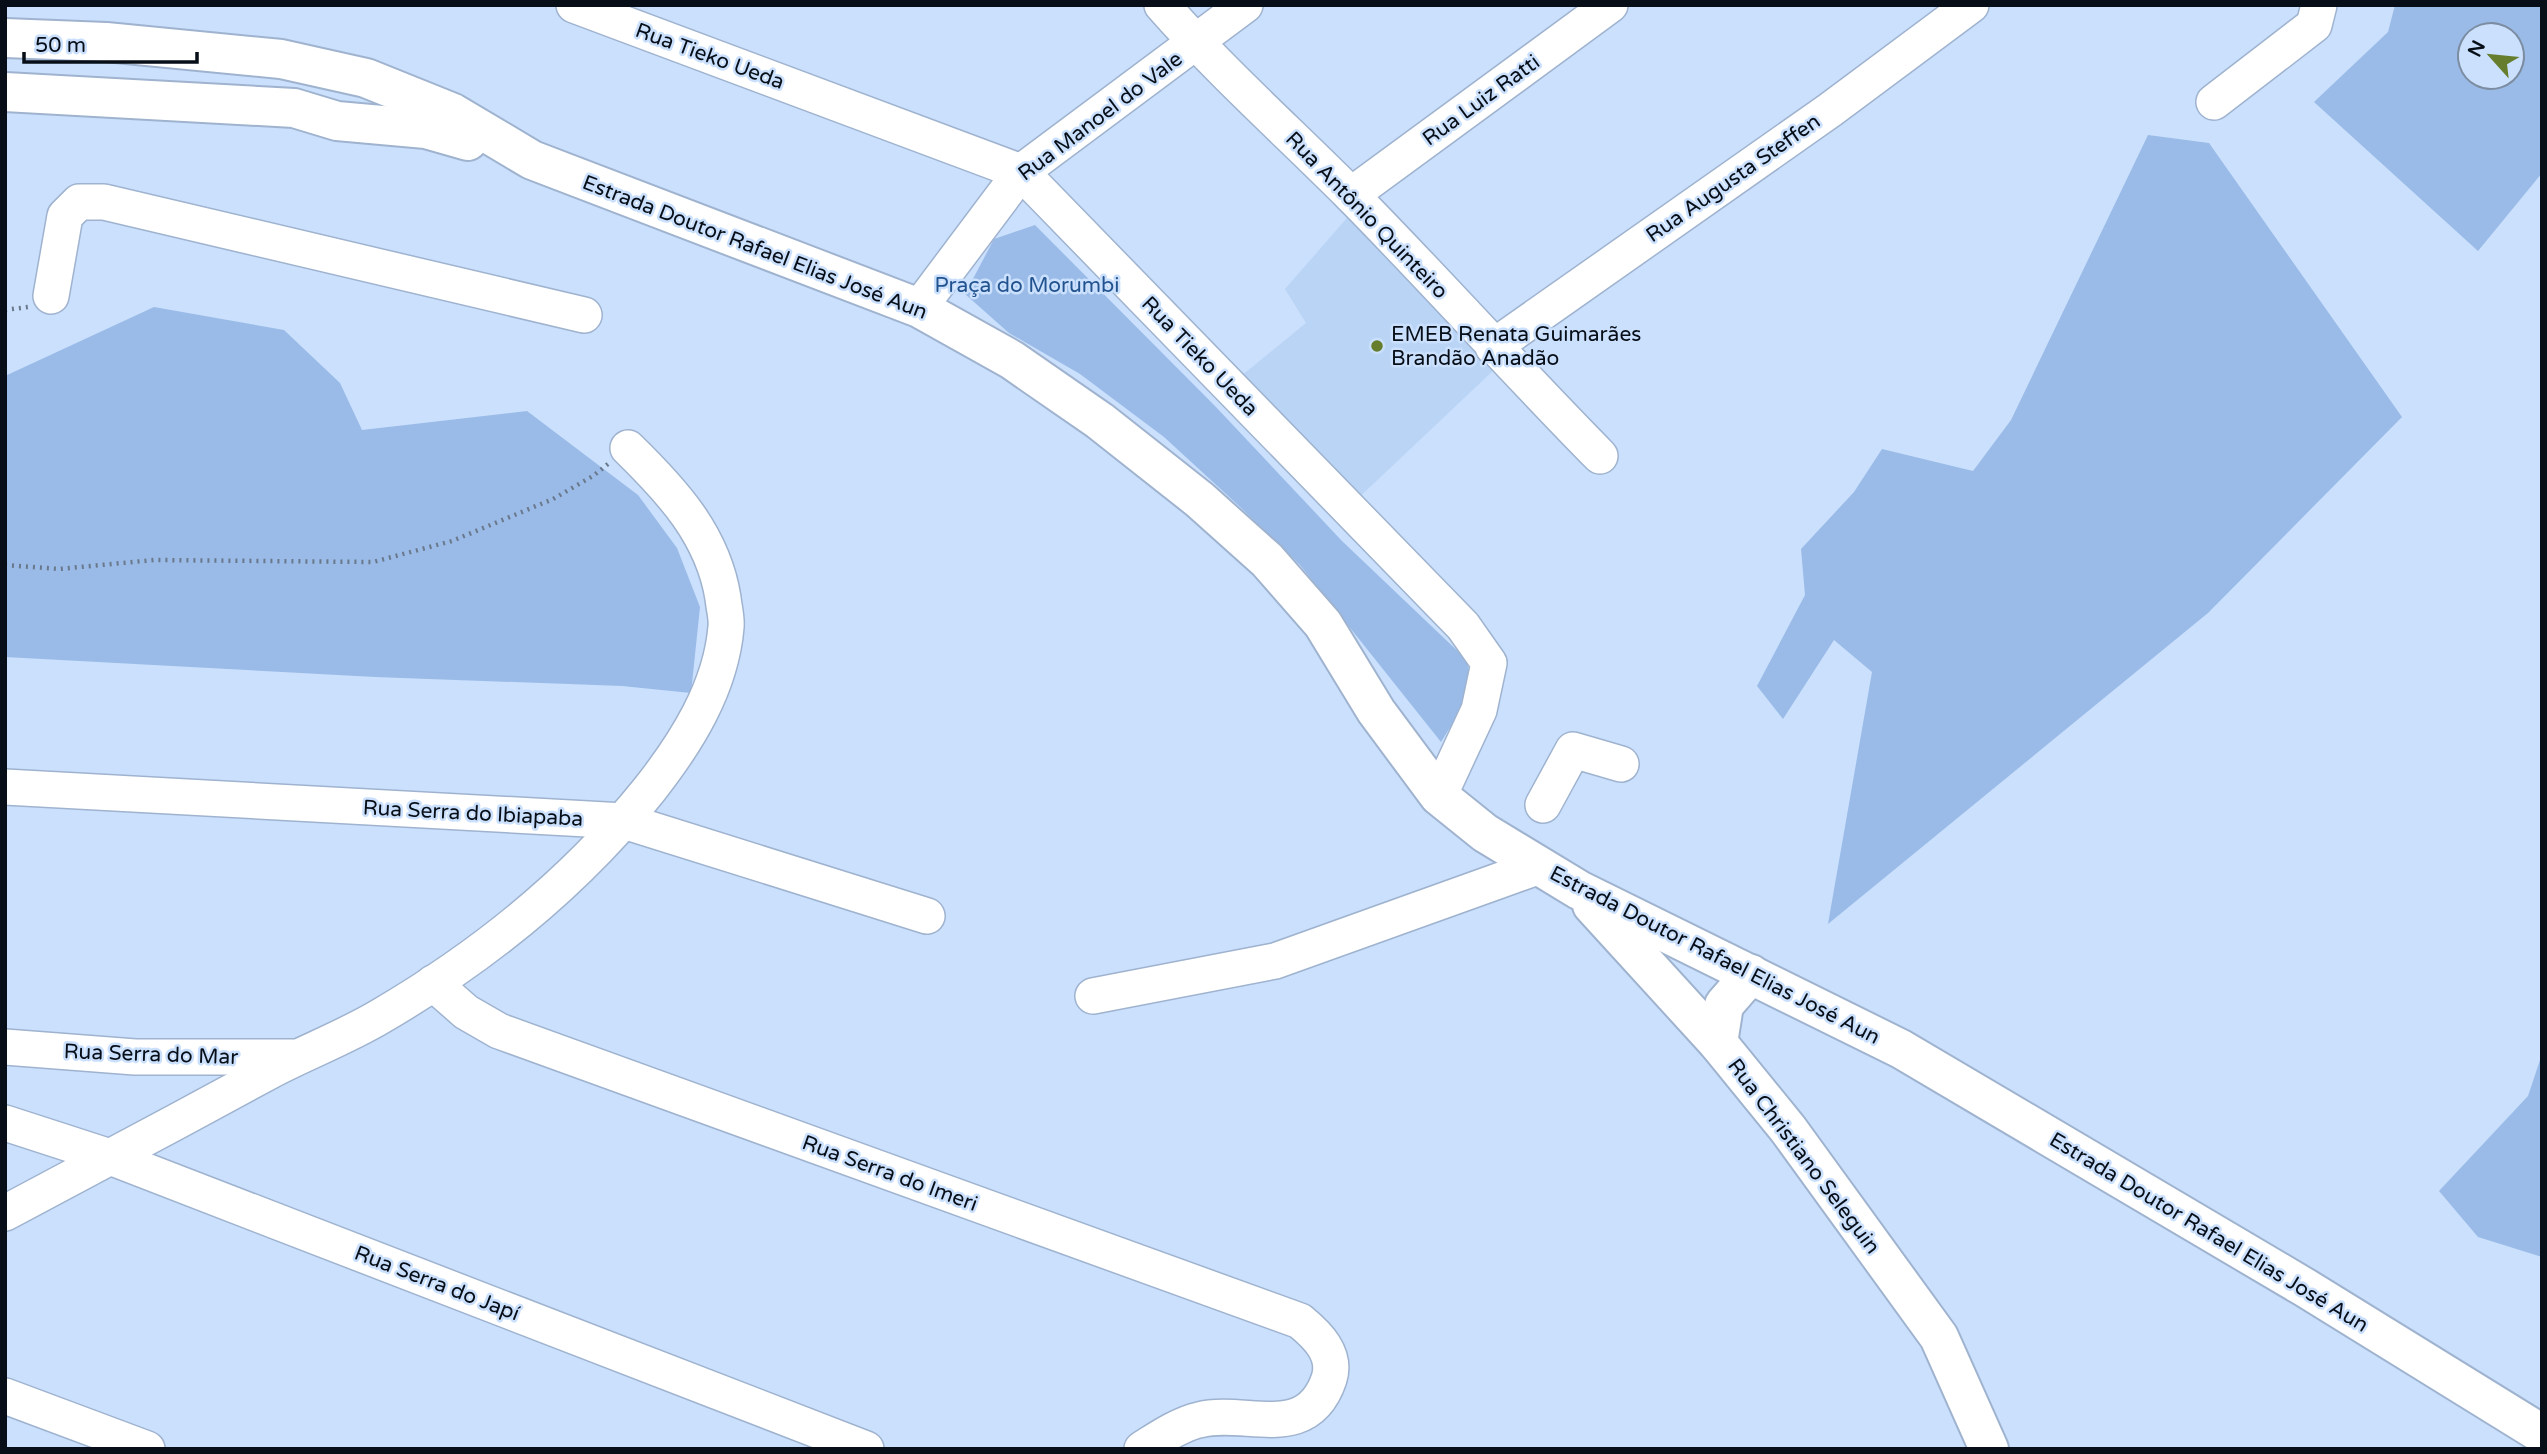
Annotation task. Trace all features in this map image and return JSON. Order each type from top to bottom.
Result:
[{"type":"main road","name":"Estrada Doutor Rafael Elias José Aun","points":[[5,38],[106,41],[281,59],[366,78],[453,113],[532,160],[919,308],[1012,360],[1100,421],[1200,500],[1266,560],[1323,624],[1376,711],[1439,796],[1485,833],[1579,890],[1902,1049],[2304,1287],[2542,1434]]},
{"type":"main road","points":[[5,92],[294,108],[337,121],[426,129],[532,160]]},
{"type":"main road","name":"Rua Christiano Seleguin","points":[[1579,890],[1718,1043],[1788,1129],[1939,1337],[1989,1449]]},
{"type":"main road","points":[[1718,1043],[1724,1005],[1751,974]]},
{"type":"street","name":"Rua Tieko Ueda","points":[[574,5],[1021,172],[1462,626],[1489,663],[1479,710],[1439,796]]},
{"type":"street","name":"Rua Antônio Quinteiro","points":[[1162,5],[1195,43],[1352,195],[1493,347],[1600,456]]},
{"type":"street","name":"Rua Manoel do Vale","points":[[919,308],[1021,172],[1245,5]]},
{"type":"street","name":"Rua Luiz Ratti","points":[[1352,195],[1610,5]]},
{"type":"street","name":"Rua Augusta Steffen","points":[[1493,347],[1830,110],[1971,5]]},
{"type":"street","points":[[2214,102],[2314,25],[2319,5]]},
{"type":"street","points":[[51,296],[65,216],[79,202],[104,202],[584,315]]},
{"type":"street","points":[[5,1213],[296,1057],[379,1018],[433,983],[545,901],[624,821],[674,758],[714,687],[727,626],[718,571],[697,526],[664,483],[628,447]]},
{"type":"street","points":[[1544,805],[1573,750],[1621,764]]},
{"type":"street","name":"Rua Serra do Ibiapaba","points":[[5,787],[624,821],[927,916]]},
{"type":"street","points":[[1093,996],[1275,961],[1540,866]]},
{"type":"street","name":"Rua Serra do Imeri","points":[[433,983],[466,1012],[499,1031],[1300,1321],[1323,1340],[1331,1371],[1323,1396],[1306,1412],[1260,1422],[1247,1418],[1199,1420],[1142,1449]]},
{"type":"street","name":"Rua Serra do Mar","points":[[5,1047],[135,1057],[296,1057]]},
{"type":"street","name":"Rua Serra do Japí","points":[[5,1123],[110,1157],[866,1449]]},
{"type":"street","points":[[5,1396],[147,1449]]},
{"type":"path","points":[[5,565],[59,569],[154,559],[373,562],[452,541],[553,499],[593,476],[628,447]]},
{"type":"shaded area","name":"EMEB Renata Guimarães Brandão Anadão","points":[[1353,211],[1496,368],[1352,504],[1229,386],[1306,323],[1285,289]]},
{"type":"green space","points":[[2395,5],[2542,5],[2542,173],[2478,251],[2314,102],[2388,32]]},
{"type":"green space","points":[[2148,135],[2209,143],[2402,417],[2208,613],[1828,924],[1872,672],[1834,640],[1783,719],[1757,686],[1805,595],[1801,549],[1854,492],[1882,449],[1973,471],[2011,420]]},
{"type":"green space","name":"Praça do Morumbi","points":[[1035,225],[1215,406],[1342,541],[1466,659],[1474,689],[1441,742],[1300,565],[1238,505],[1164,437],[1080,374],[1009,333],[965,294],[994,239]]},
{"type":"green space","points":[[154,307],[284,330],[340,383],[362,430],[527,411],[638,495],[677,548],[700,607],[691,693],[622,686],[375,677],[5,657],[5,376]]},
{"type":"green space","points":[[2542,1054],[2542,1257],[2478,1237],[2439,1191],[2528,1096]]},
{"type":"place","name":"EMEB Renata Guimarães Brandão Anadão","points":[[1377,346]]}]
